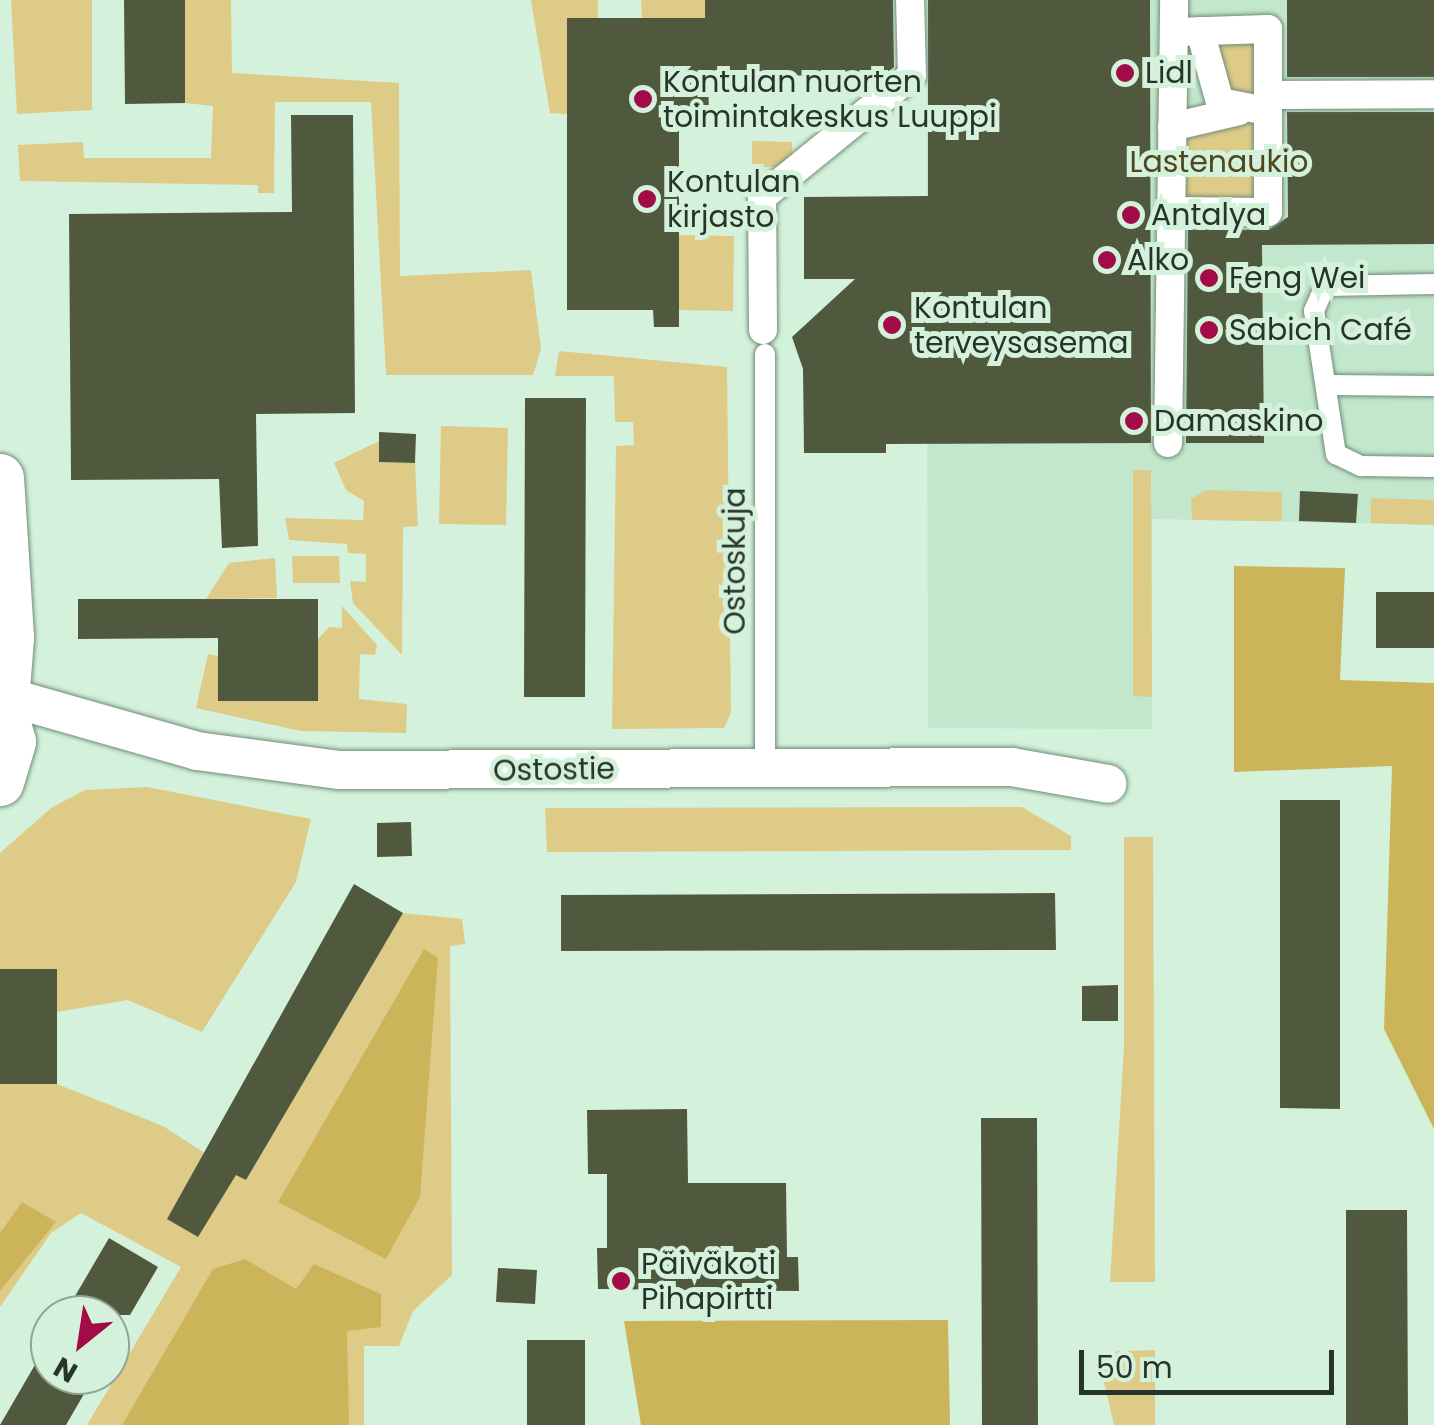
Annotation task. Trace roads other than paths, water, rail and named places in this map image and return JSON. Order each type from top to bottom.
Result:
[{"type":"street","points":[[764,342],[762,196],[912,75],[910,0]]},
{"type":"street","points":[[1174,0],[1220,102],[1258,106],[1434,94]]},
{"type":"street","points":[[1171,211],[1272,214],[1258,106],[1268,29],[1187,31]]},
{"type":"street","points":[[1168,443],[1172,128],[1187,31]]},
{"type":"street","points":[[1172,128],[1258,106]]},
{"type":"street","points":[[0,478],[4,709],[12,742],[0,782]]},
{"type":"street","name":"Ostostie","points":[[4,709],[197,751],[340,770],[1012,767],[1108,784]]},
{"type":"lane","points":[[1434,284],[1326,286],[1314,310],[1330,385],[1336,454],[1361,466],[1434,467]]},
{"type":"lane","name":"Ostoskuja","points":[[764,342],[765,768]]},
{"type":"lane","points":[[1330,385],[1434,386]]},
{"type":"place","name":"Lidl","points":[[1125,73]]},
{"type":"place","name":"Kontulan nuorten toimintakeskus Luuppi","points":[[643,99]]},
{"type":"place","name":"Kontulan kirjasto","points":[[647,199]]},
{"type":"place","name":"Antalya","points":[[1131,215]]},
{"type":"place","name":"Alko","points":[[1107,260]]},
{"type":"place","name":"Feng Wei","points":[[1209,278]]},
{"type":"place","name":"Kontulan terveysasema","points":[[892,325]]},
{"type":"place","name":"Sabich Café","points":[[1209,330]]},
{"type":"place","name":"Damaskino","points":[[1134,421]]},
{"type":"place","name":"Päiväkoti Pihapirtti","points":[[621,1281]]},
{"type":"park label","name":"Lastenaukio","points":[[1219,162]]}]
